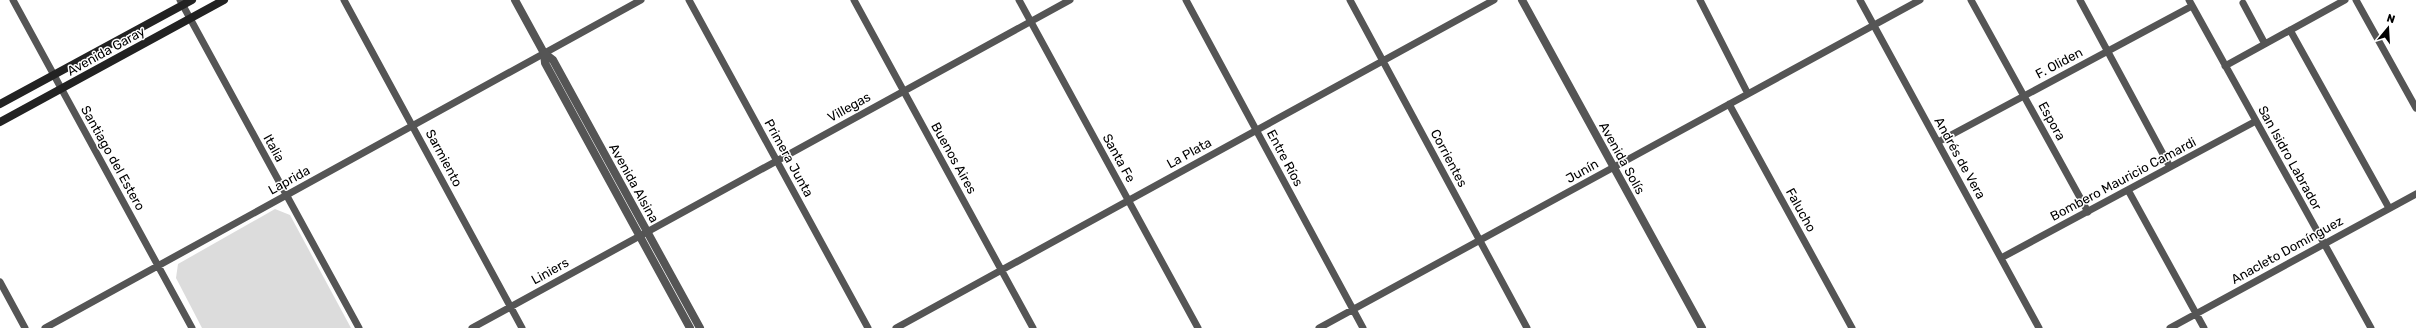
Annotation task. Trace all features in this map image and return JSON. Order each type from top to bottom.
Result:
[{"type":"main road","name":"Avenida Garay","points":[[0,104],[182,2],[192,0]]},
{"type":"main road","name":"Avenida Garay","points":[[0,122],[224,0]]},
{"type":"street","name":"Santiago del Estero","points":[[13,0],[192,328]]},
{"type":"street","name":"Sarmiento","points":[[344,0],[522,328]]},
{"type":"street","name":"Avenida Alsina","points":[[515,0],[544,53],[553,60],[644,234],[690,328]]},
{"type":"street","name":"Laprida","points":[[45,328],[641,0]]},
{"type":"street","name":"Primera Junta","points":[[689,0],[868,328]]},
{"type":"street","name":"Buenos Aires","points":[[854,0],[1033,328]]},
{"type":"street","name":"Santa Fe","points":[[1019,0],[1198,328]]},
{"type":"street","name":"Villegas","points":[[644,234],[1070,0]]},
{"type":"street","name":"Entre Ríos","points":[[1186,0],[1363,328]]},
{"type":"street","name":"Corrientes","points":[[1350,0],[1527,328]]},
{"type":"street","name":"La Plata","points":[[896,328],[1494,0]]},
{"type":"street","name":"Avenida Solís","points":[[1522,0],[1702,328]]},
{"type":"street","points":[[1700,0],[1748,94]]},
{"type":"street","name":"Andrés de Vera","points":[[1860,0],[2039,328]]},
{"type":"street","name":"Junín","points":[[1319,328],[1920,0]]},
{"type":"street","name":"Espora","points":[[1971,0],[2088,212]]},
{"type":"street","points":[[2080,0],[2170,167]]},
{"type":"street","points":[[2225,66],[2345,0]]},
{"type":"street","points":[[2356,0],[2416,108]]},
{"type":"street","name":"Italia","points":[[182,2],[359,328]]},
{"type":"street","name":"F. Oliden","points":[[1938,142],[2107,51],[2190,3]]},
{"type":"street","name":"San Isidro Labrador","points":[[2190,3],[2370,328]]},
{"type":"street","points":[[2243,3],[2265,44]]},
{"type":"street","points":[[2290,30],[2389,208]]},
{"type":"street","name":"Falucho","points":[[1729,104],[1852,328]]},
{"type":"street","name":"Bombero Mauricio Camardi","points":[[2001,258],[2256,121]]},
{"type":"street","points":[[2128,190],[2204,328]]},
{"type":"street","name":"Anacleto Domínguez","points":[[2170,328],[2416,194]]},
{"type":"street","name":"Avenida Alsina","points":[[644,234],[700,328]]},
{"type":"street","name":"Liniers","points":[[472,328],[644,234]]},
{"type":"street","points":[[0,282],[25,328]]},
{"type":"shaded area","points":[[275,209],[290,215],[351,328],[202,328],[176,278],[178,264]]}]
